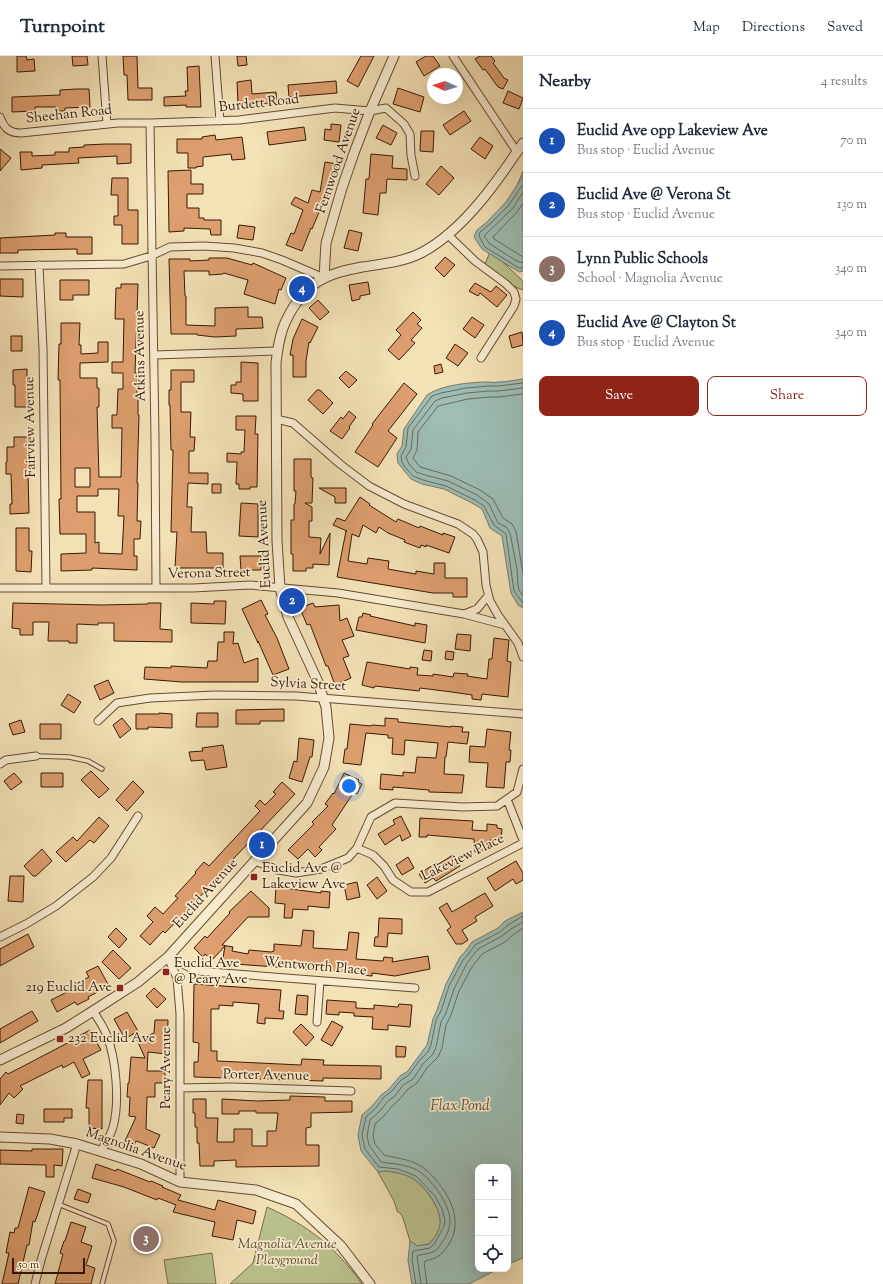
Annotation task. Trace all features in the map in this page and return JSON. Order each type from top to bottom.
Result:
[{"type":"street","points":[[102,56],[107,124]]},
{"type":"street","points":[[216,56],[220,121]]},
{"type":"street","name":"Fernwood Avenue","points":[[324,278],[326,243],[354,153],[370,111],[394,56]]},
{"type":"street","points":[[453,56],[517,152]]},
{"type":"street","name":"Burdett Road","points":[[150,123],[239,120],[335,108],[370,111],[386,108],[404,124],[410,134],[411,155],[415,176]]},
{"type":"street","name":"Sheehan Road","points":[[0,117],[8,130],[15,133],[107,124],[150,123]]},
{"type":"street","name":"Atkins Avenue","points":[[150,123],[156,588]]},
{"type":"street","name":"Euclid Avenue","points":[[0,1060],[66,1028],[94,1011],[138,982],[168,957],[307,803],[324,767],[329,738],[326,707],[318,682],[288,617],[280,588],[277,541],[276,363],[282,329],[288,314],[306,290],[324,278],[346,270],[408,259],[421,253],[436,243],[464,220],[523,143]]},
{"type":"street","points":[[447,234],[475,261],[506,284],[514,292],[516,299],[514,306],[481,358]]},
{"type":"street","points":[[0,266],[124,264],[151,256],[170,247],[204,246],[239,249],[271,256],[324,278]]},
{"type":"street","name":"Fairview Avenue","points":[[39,265],[43,349],[46,588]]},
{"type":"street","points":[[154,355],[277,351]]},
{"type":"street","points":[[276,419],[293,423],[340,464],[369,486],[404,504],[444,518],[468,530],[477,539],[483,552],[488,596],[493,607],[518,643],[523,658]]},
{"type":"street","name":"Verona Street","points":[[0,588],[156,588],[250,585],[338,592],[464,614],[505,625]]},
{"type":"street","points":[[464,614],[477,609],[488,596]]},
{"type":"street","name":"Sylvia Street","points":[[98,721],[117,703],[150,698],[214,694],[296,696],[523,714]]},
{"type":"street","points":[[0,764],[6,760],[36,756]]},
{"type":"street","points":[[255,861],[278,870],[296,873],[321,870],[348,858],[357,848],[371,817],[395,803],[463,807],[497,806],[517,792],[523,769]]},
{"type":"street","name":"Lakeview Place","points":[[507,799],[523,840]]},
{"type":"street","points":[[0,937],[26,924],[50,909],[93,877],[111,858],[138,816]]},
{"type":"street","name":"Lakeview Place","points":[[357,848],[373,855],[384,866],[393,880],[411,892],[428,892],[523,843]]},
{"type":"street","name":"Wentworth Place","points":[[168,957],[197,971],[415,988]]},
{"type":"street","name":"Peary Avenue","points":[[168,957],[177,978],[180,1014],[180,1182]]},
{"type":"street","points":[[317,1022],[320,981]]},
{"type":"street","points":[[94,1011],[108,1040],[116,1077],[116,1106],[113,1127],[101,1152]]},
{"type":"street","name":"Porter Avenue","points":[[180,1088],[231,1087],[351,1091]]},
{"type":"street","name":"Magnolia Avenue","points":[[0,1136],[77,1144],[141,1164],[180,1182],[256,1190],[296,1204],[341,1246],[370,1284]]},
{"type":"street","points":[[35,1284],[77,1144]]},
{"type":"lane","points":[[36,756],[69,757],[88,761],[102,769]]},
{"type":"lane","points":[[58,1204],[108,1224],[114,1241],[102,1284]]},
{"type":"green space","points":[[523,171],[523,201],[491,251],[523,281],[523,290],[498,280],[483,269]]},
{"type":"green space","points":[[378,1172],[395,1172],[412,1178],[422,1186],[432,1198],[439,1212],[440,1225],[439,1230],[429,1244],[417,1246],[410,1241],[403,1218],[397,1211],[394,1201]]},
{"type":"green space","name":"Magnolia Avenue Playground","points":[[267,1207],[295,1221],[320,1238],[342,1259],[362,1284],[230,1284],[253,1263]]},
{"type":"green space","points":[[212,1253],[216,1284],[168,1284],[164,1260]]},
{"type":"water","points":[[523,176],[523,271],[519,272],[482,249],[474,237],[477,230],[506,202]]},
{"type":"water","points":[[523,379],[523,608],[518,605],[511,593],[502,536],[490,528],[482,509],[444,489],[422,484],[411,479],[398,463],[397,454],[402,446],[404,429],[427,395],[448,386],[465,383]]},
{"type":"water","name":"Flax Pond","points":[[523,912],[523,1258],[511,1263],[511,1164],[475,1164],[475,1272],[492,1272],[469,1284],[412,1284],[408,1260],[410,1241],[417,1246],[429,1244],[433,1240],[440,1225],[439,1212],[426,1191],[415,1180],[405,1175],[387,1171],[378,1172],[361,1151],[358,1135],[362,1115],[401,1075],[407,1072],[427,1045],[433,1019],[446,984],[460,957],[472,942],[498,928],[505,921]]},
{"type":"building","points":[[17,56],[26,56],[27,60],[34,59],[35,71],[17,72]]},
{"type":"building","points":[[72,56],[87,56],[88,65],[73,66]]},
{"type":"building","points":[[123,56],[137,56],[138,88],[152,88],[152,100],[128,100],[127,75],[124,75]]},
{"type":"building","points":[[237,56],[246,56],[247,65],[238,66]]},
{"type":"building","points":[[361,56],[374,56],[358,87],[347,81]]},
{"type":"building","points":[[426,56],[433,56],[440,66],[437,68],[427,68],[427,74],[424,76],[416,62]]},
{"type":"building","points":[[480,56],[491,56],[495,61],[493,63],[504,78],[508,80],[503,89],[498,87],[485,69],[483,70],[475,59]]},
{"type":"building","points":[[199,66],[201,107],[186,107],[186,105],[164,106],[164,97],[186,96],[185,91],[188,91],[187,67]]},
{"type":"building","points":[[251,80],[252,94],[276,92],[277,103],[263,104],[262,101],[238,103],[237,82]]},
{"type":"building","points":[[336,81],[337,93],[289,97],[288,85]]},
{"type":"building","points":[[398,88],[424,97],[420,112],[393,104]]},
{"type":"building","points":[[89,89],[90,107],[65,108],[65,111],[56,111],[56,107],[35,107],[35,111],[12,112],[12,97],[60,95],[60,90]]},
{"type":"building","points":[[508,91],[523,98],[519,109],[503,103]]},
{"type":"building","points":[[464,111],[471,121],[450,135],[443,125]]},
{"type":"building","points":[[331,124],[341,125],[339,142],[324,140],[325,129],[331,130]]},
{"type":"building","points":[[383,125],[397,133],[391,145],[376,138]]},
{"type":"building","points":[[304,127],[306,140],[269,145],[267,132]]},
{"type":"building","points":[[421,131],[434,131],[433,152],[420,151]]},
{"type":"building","points":[[215,135],[216,140],[242,137],[245,159],[232,160],[231,154],[203,157],[203,166],[188,168],[188,153],[177,153],[177,139],[202,139],[202,137]]},
{"type":"building","points":[[480,137],[493,146],[485,159],[471,149]]},
{"type":"building","points":[[131,144],[131,163],[117,164],[117,156],[78,158],[79,163],[42,165],[42,168],[21,170],[20,152],[32,152],[32,156],[55,155],[55,152],[69,152],[69,148],[84,147],[84,145]]},
{"type":"building","points":[[0,149],[11,158],[0,171]]},
{"type":"building","points":[[371,154],[393,156],[392,168],[407,169],[407,180],[387,179],[386,193],[380,193],[378,215],[363,213],[366,179],[369,179]]},
{"type":"building","points":[[325,162],[337,164],[333,184],[331,184],[324,206],[322,205],[302,251],[286,245],[291,233],[294,234],[303,210],[291,204],[295,197],[308,203],[312,190],[320,192]]},
{"type":"building","points":[[441,166],[454,178],[439,195],[426,184]]},
{"type":"building","points":[[191,170],[191,184],[203,184],[203,194],[187,194],[187,208],[199,208],[199,218],[204,218],[204,220],[221,220],[221,235],[211,235],[210,229],[184,228],[184,231],[169,232],[168,171]]},
{"type":"building","points":[[112,178],[128,178],[128,210],[138,210],[138,244],[122,244],[122,225],[114,225],[114,216],[118,216],[118,195],[111,195]]},
{"type":"building","points":[[239,225],[255,227],[253,240],[237,238]]},
{"type":"building","points":[[349,230],[362,233],[358,251],[344,248]]},
{"type":"building","points":[[55,233],[66,233],[66,237],[92,237],[92,254],[77,254],[77,249],[18,250],[18,253],[0,253],[0,238],[55,235]]},
{"type":"building","points":[[445,257],[455,265],[444,277],[435,268]]},
{"type":"building","points":[[209,258],[227,258],[252,265],[253,263],[286,278],[281,290],[279,289],[275,304],[244,294],[248,280],[224,273],[209,275],[209,271],[184,271],[186,325],[215,326],[215,308],[248,307],[248,317],[262,317],[263,328],[236,329],[236,336],[215,337],[197,334],[171,334],[169,259],[190,259],[190,261],[209,260]]},
{"type":"building","points":[[0,279],[23,279],[23,297],[0,296]]},
{"type":"building","points":[[60,280],[89,280],[89,295],[73,295],[73,300],[60,300]]},
{"type":"building","points":[[368,282],[370,294],[360,296],[360,299],[352,301],[349,285]]},
{"type":"building","points":[[475,283],[491,292],[496,286],[507,295],[497,307],[480,293],[478,296],[469,291]]},
{"type":"building","points":[[121,284],[138,284],[135,373],[137,373],[139,415],[137,521],[141,521],[140,539],[134,539],[134,556],[137,556],[137,570],[92,568],[92,570],[61,571],[61,554],[86,553],[86,534],[60,534],[60,380],[58,380],[61,323],[80,323],[79,345],[81,345],[81,354],[98,353],[98,342],[108,342],[108,362],[80,363],[80,378],[97,378],[97,388],[99,388],[99,407],[97,407],[99,477],[121,477],[122,428],[112,428],[112,415],[117,415],[118,389],[123,389],[123,373],[112,373],[112,362],[123,362],[124,319],[115,319],[116,288],[121,288]],"holes":[[[75,468],[90,468],[90,487],[75,487]],[[98,489],[119,489],[118,516],[124,516],[122,554],[99,553],[99,542],[95,543],[95,512],[77,512],[77,496],[98,496]]]},
{"type":"building","points":[[318,300],[329,312],[320,320],[309,308]]},
{"type":"building","points":[[413,312],[421,320],[417,324],[422,328],[411,340],[415,343],[399,360],[388,350],[401,335],[396,330]]},
{"type":"building","points":[[472,317],[484,325],[475,338],[463,329]]},
{"type":"building","points":[[302,319],[318,327],[310,343],[309,342],[306,361],[306,377],[293,377],[293,355],[290,355],[293,339]]},
{"type":"building","points":[[522,332],[523,345],[512,348],[509,336]]},
{"type":"building","points":[[11,336],[22,336],[22,351],[11,351]]},
{"type":"building","points":[[455,344],[468,353],[458,366],[446,358]]},
{"type":"building","points":[[241,362],[258,363],[258,401],[243,401],[243,394],[231,393],[231,385],[236,385],[236,382],[241,382]]},
{"type":"building","points":[[441,364],[443,372],[435,374],[434,366]]},
{"type":"building","points":[[27,369],[27,407],[15,407],[13,370]]},
{"type":"building","points":[[171,370],[194,370],[194,382],[181,382],[181,412],[191,412],[190,437],[195,437],[194,451],[189,451],[189,473],[208,473],[208,484],[188,483],[187,507],[192,507],[191,532],[206,532],[207,553],[223,553],[223,568],[175,568],[177,532],[171,532],[173,450],[171,450],[169,390],[171,390]]},
{"type":"building","points":[[346,371],[357,380],[349,388],[339,378]]},
{"type":"building","points":[[404,383],[417,394],[388,431],[397,438],[378,467],[355,452],[373,425],[372,424]]},
{"type":"building","points":[[317,390],[320,390],[333,403],[323,414],[308,400]]},
{"type":"building","points":[[349,411],[356,417],[342,439],[330,431],[341,417],[343,419]]},
{"type":"building","points":[[236,416],[256,416],[255,434],[258,434],[257,487],[250,487],[250,489],[239,489],[239,484],[236,484],[237,462],[227,462],[227,453],[241,454],[241,452],[244,452],[245,430],[236,430]]},
{"type":"building","points":[[14,437],[28,437],[28,462],[30,462],[30,474],[28,474],[29,513],[10,514],[10,504],[12,504],[11,474],[6,474],[6,462],[7,447],[14,447]]},
{"type":"building","points":[[294,459],[311,459],[311,477],[313,478],[312,503],[305,503],[312,507],[312,521],[309,521],[309,537],[321,538],[320,554],[330,533],[329,565],[313,564],[313,568],[306,568],[306,571],[293,571],[293,554],[291,554],[291,520],[294,520],[296,491],[294,491]]},
{"type":"building","points":[[212,484],[221,484],[221,493],[212,493]]},
{"type":"building","points":[[319,488],[346,488],[346,503],[335,503],[335,497]]},
{"type":"building","points":[[360,497],[370,504],[369,505],[396,522],[398,519],[419,528],[420,526],[443,535],[443,533],[455,537],[449,553],[426,545],[426,547],[421,545],[420,548],[404,542],[405,540],[388,533],[379,527],[376,533],[363,525],[359,537],[352,534],[348,561],[367,564],[368,558],[389,561],[388,569],[416,574],[416,571],[434,574],[434,563],[445,563],[445,578],[467,578],[467,597],[453,597],[453,593],[433,593],[337,577],[347,531],[333,525],[337,518],[345,521]]},
{"type":"building","points":[[241,503],[258,504],[258,537],[239,536]]},
{"type":"building","points":[[16,528],[29,528],[29,551],[32,551],[31,572],[16,571]]},
{"type":"building","points":[[240,556],[261,556],[261,570],[241,570]]},
{"type":"building","points":[[261,600],[268,614],[265,615],[277,638],[289,669],[273,675],[242,609]]},
{"type":"building","points":[[214,601],[226,601],[225,624],[191,623],[191,603],[214,604]]},
{"type":"building","points":[[13,603],[102,605],[161,603],[160,629],[172,630],[172,642],[114,641],[114,623],[98,623],[98,625],[77,624],[77,643],[69,643],[69,641],[48,641],[49,622],[33,622],[33,635],[20,635],[20,629],[12,628]]},
{"type":"building","points":[[313,603],[315,607],[339,605],[340,621],[347,618],[354,636],[342,640],[349,656],[343,658],[351,678],[335,685],[310,624],[307,625],[300,608]]},
{"type":"building","points":[[363,613],[371,615],[370,616],[415,626],[415,623],[427,625],[425,643],[356,630],[359,617],[362,617]]},
{"type":"building","points":[[224,632],[234,632],[233,644],[238,643],[244,663],[258,658],[258,682],[182,682],[144,679],[145,667],[171,668],[171,666],[207,668],[208,661],[217,661],[218,642],[224,642]]},
{"type":"building","points":[[457,634],[471,635],[470,651],[455,649]]},
{"type":"building","points":[[494,638],[509,640],[507,661],[511,662],[508,697],[482,694],[481,700],[472,699],[472,695],[452,692],[420,688],[419,691],[375,686],[374,688],[362,685],[367,662],[410,669],[410,667],[418,668],[417,675],[433,676],[433,674],[453,677],[454,673],[468,674],[467,676],[487,679],[489,659],[492,659]]},
{"type":"building","points":[[424,650],[432,651],[431,661],[422,660]]},
{"type":"building","points":[[446,651],[454,652],[453,660],[445,659]]},
{"type":"building","points":[[108,680],[114,693],[100,700],[94,686]]},
{"type":"building","points":[[68,694],[81,702],[74,713],[61,705]]},
{"type":"building","points":[[284,709],[284,721],[260,721],[260,724],[236,724],[236,710]]},
{"type":"building","points":[[197,713],[218,713],[218,727],[196,727]]},
{"type":"building","points":[[136,714],[172,714],[172,728],[148,727],[148,729],[136,729]]},
{"type":"building","points":[[122,718],[131,729],[120,738],[113,725]]},
{"type":"building","points":[[385,718],[398,719],[398,722],[463,727],[462,732],[469,732],[467,744],[448,742],[445,757],[444,774],[464,775],[462,793],[429,792],[429,790],[393,787],[393,790],[380,789],[381,774],[403,776],[403,772],[415,773],[417,757],[436,758],[438,743],[405,740],[404,755],[392,754],[393,738],[388,738],[388,735],[366,733],[361,765],[343,763],[345,749],[347,749],[350,724],[385,726]]},
{"type":"building","points":[[21,720],[25,732],[13,735],[9,724]]},
{"type":"building","points":[[40,724],[61,724],[61,739],[40,739]]},
{"type":"building","points":[[487,729],[511,732],[509,750],[511,750],[510,762],[506,762],[504,788],[486,787],[488,763],[469,762],[470,746],[485,747]]},
{"type":"building","points":[[299,738],[314,740],[312,757],[310,757],[302,782],[289,778],[294,761],[297,762]]},
{"type":"building","points":[[223,745],[227,767],[206,770],[204,760],[191,761],[189,752],[203,751],[202,748]]},
{"type":"building","points":[[91,771],[109,789],[99,798],[81,780]]},
{"type":"building","points":[[14,773],[22,782],[11,790],[4,781]]},
{"type":"building","points":[[41,773],[63,773],[63,787],[41,787]]},
{"type":"building","points":[[344,773],[359,780],[358,782],[362,784],[357,794],[354,792],[332,825],[336,829],[319,847],[322,850],[315,857],[308,849],[298,859],[288,850],[314,824],[312,822],[328,806],[325,804],[333,793],[334,794]]},
{"type":"building","points":[[133,781],[144,792],[127,811],[116,800]]},
{"type":"building","points":[[282,782],[295,794],[218,875],[222,879],[217,885],[214,882],[165,933],[163,931],[150,945],[140,936],[153,922],[147,916],[155,907],[163,914],[178,898],[175,896],[204,862],[209,866],[260,811],[255,806],[260,800],[265,805],[276,794],[273,792]]},
{"type":"building","points":[[401,816],[411,836],[402,841],[400,835],[385,845],[378,834],[395,824],[393,820]]},
{"type":"building","points":[[99,817],[109,826],[94,843],[90,840],[66,862],[56,852],[73,837],[77,841]]},
{"type":"building","points":[[420,818],[473,821],[472,830],[487,831],[487,824],[497,825],[497,828],[502,829],[501,840],[490,840],[490,843],[483,843],[484,851],[475,852],[474,839],[427,835],[427,837],[419,837]]},
{"type":"building","points":[[42,849],[52,861],[36,876],[33,876],[24,866]]},
{"type":"building","points":[[453,855],[460,866],[436,881],[433,878],[425,883],[419,874],[436,863],[437,865]]},
{"type":"building","points":[[408,857],[414,868],[402,875],[396,865]]},
{"type":"building","points":[[516,861],[523,873],[523,880],[516,884],[513,879],[495,891],[487,878]]},
{"type":"building","points":[[10,876],[24,876],[23,902],[8,901]]},
{"type":"building","points":[[377,877],[387,891],[377,899],[367,885]]},
{"type":"building","points":[[357,882],[360,897],[347,900],[344,885]]},
{"type":"building","points":[[276,887],[321,893],[321,891],[330,892],[329,908],[308,906],[308,910],[293,909],[292,918],[284,918],[285,904],[275,903]]},
{"type":"building","points":[[251,891],[269,908],[269,917],[248,917],[222,945],[233,947],[232,951],[248,954],[249,950],[274,951],[274,944],[301,946],[303,930],[314,931],[313,948],[347,950],[349,932],[359,933],[356,959],[383,961],[384,957],[393,958],[392,962],[428,956],[430,969],[395,976],[372,973],[372,976],[361,975],[361,973],[234,964],[234,966],[222,964],[225,946],[212,960],[205,954],[203,957],[194,948],[205,936],[207,938],[230,913],[229,912]]},
{"type":"building","points":[[485,893],[493,906],[475,917],[477,921],[462,930],[468,940],[462,944],[456,944],[447,930],[451,927],[439,908],[447,903],[452,912]]},
{"type":"building","points":[[379,918],[402,919],[402,934],[388,933],[387,947],[374,946],[375,937],[378,937]]},
{"type":"building","points":[[116,928],[127,939],[119,948],[108,937]]},
{"type":"building","points":[[28,934],[34,947],[0,966],[0,949]]},
{"type":"building","points":[[113,950],[131,968],[119,979],[102,962]]},
{"type":"building","points":[[98,966],[109,986],[88,997],[89,999],[77,1005],[75,1002],[57,1012],[51,1000],[69,991],[68,988],[89,977],[86,972]]},
{"type":"building","points":[[194,984],[281,990],[279,1011],[284,1011],[283,1019],[265,1018],[265,1024],[257,1023],[259,1004],[233,1002],[233,1006],[219,1005],[219,1009],[211,1009],[211,1051],[217,1051],[217,1061],[301,1065],[302,1059],[324,1060],[323,1065],[381,1066],[381,1079],[323,1078],[323,1081],[194,1077],[194,1062],[198,1062],[199,1043],[193,1042]]},
{"type":"building","points":[[154,988],[166,999],[157,1008],[146,996]]},
{"type":"building","points":[[297,995],[308,996],[307,1015],[295,1014]]},
{"type":"building","points":[[327,1000],[356,1002],[356,1008],[374,1009],[374,1005],[398,1007],[399,1004],[412,1005],[410,1027],[388,1025],[388,1030],[372,1029],[373,1017],[354,1016],[354,1013],[339,1012],[339,1015],[326,1014]]},
{"type":"building","points":[[32,1011],[38,1021],[0,1043],[0,1029]]},
{"type":"building","points":[[127,1012],[138,1031],[125,1039],[114,1019]]},
{"type":"building","points":[[155,1020],[168,1020],[167,1054],[148,1052],[147,1071],[165,1071],[165,1083],[155,1083],[155,1097],[147,1097],[146,1129],[160,1135],[154,1148],[136,1141],[134,1145],[125,1141],[136,1117],[129,1116],[130,1097],[127,1097],[131,1057],[145,1058],[137,1040],[154,1033]]},
{"type":"building","points":[[332,1021],[343,1027],[332,1046],[321,1040]]},
{"type":"building","points":[[301,1024],[314,1037],[306,1046],[293,1032]]},
{"type":"building","points":[[90,1030],[101,1050],[83,1059],[90,1074],[82,1078],[74,1062],[63,1068],[62,1065],[20,1086],[23,1089],[14,1098],[9,1093],[0,1105],[0,1079],[6,1072],[8,1074]]},
{"type":"building","points":[[396,1046],[406,1047],[405,1057],[396,1057]]},
{"type":"building","points":[[88,1080],[102,1080],[102,1129],[89,1128],[89,1108],[86,1108]]},
{"type":"building","points":[[290,1096],[325,1097],[325,1101],[352,1101],[352,1112],[311,1113],[311,1127],[306,1128],[306,1145],[319,1145],[319,1166],[236,1167],[236,1160],[214,1161],[214,1166],[200,1166],[199,1143],[197,1143],[197,1127],[195,1127],[195,1113],[193,1113],[193,1099],[206,1099],[206,1118],[218,1118],[217,1142],[234,1142],[234,1129],[252,1129],[252,1146],[267,1146],[267,1131],[276,1131],[278,1113],[239,1111],[239,1114],[222,1114],[222,1099],[257,1101],[290,1100]]},
{"type":"building","points":[[44,1109],[72,1109],[72,1118],[64,1118],[64,1122],[44,1122]]},
{"type":"building","points":[[17,1114],[24,1115],[23,1124],[16,1123]]},
{"type":"building","points":[[32,1149],[63,1149],[62,1166],[54,1165],[54,1177],[46,1177],[46,1165],[0,1164],[0,1150],[32,1151]]},
{"type":"building","points":[[96,1164],[116,1171],[117,1169],[163,1186],[162,1187],[181,1195],[178,1200],[215,1210],[218,1200],[256,1211],[253,1224],[237,1220],[233,1240],[212,1236],[215,1222],[173,1212],[176,1205],[158,1198],[157,1200],[124,1187],[92,1178]]},
{"type":"building","points":[[29,1187],[45,1192],[35,1222],[33,1221],[29,1245],[27,1245],[18,1284],[2,1284],[9,1253],[6,1253],[10,1232],[14,1233],[15,1228],[18,1228]]},
{"type":"building","points":[[78,1189],[91,1194],[88,1203],[74,1199]]},
{"type":"building","points":[[71,1222],[86,1227],[81,1242],[92,1246],[86,1265],[95,1268],[91,1284],[55,1284],[63,1254],[60,1253]]},
{"type":"place","name":"Euclid Ave @ Clayton St","points":[[302,289]]},
{"type":"place","name":"Euclid Ave @ Verona St","points":[[292,601]]},
{"type":"place","name":"Euclid Ave opp Lakeview Ave","points":[[262,845]]},
{"type":"place","name":"Euclid Ave @ Lakeview Ave","points":[[254,877]]},
{"type":"place","name":"Euclid Ave @ Peary Ave","points":[[166,972]]},
{"type":"place","name":"219 Euclid Ave","points":[[120,988]]},
{"type":"place","name":"232 Euclid Ave","points":[[60,1039]]},
{"type":"place","name":"Lynn Public Schools","points":[[146,1239]]}]
